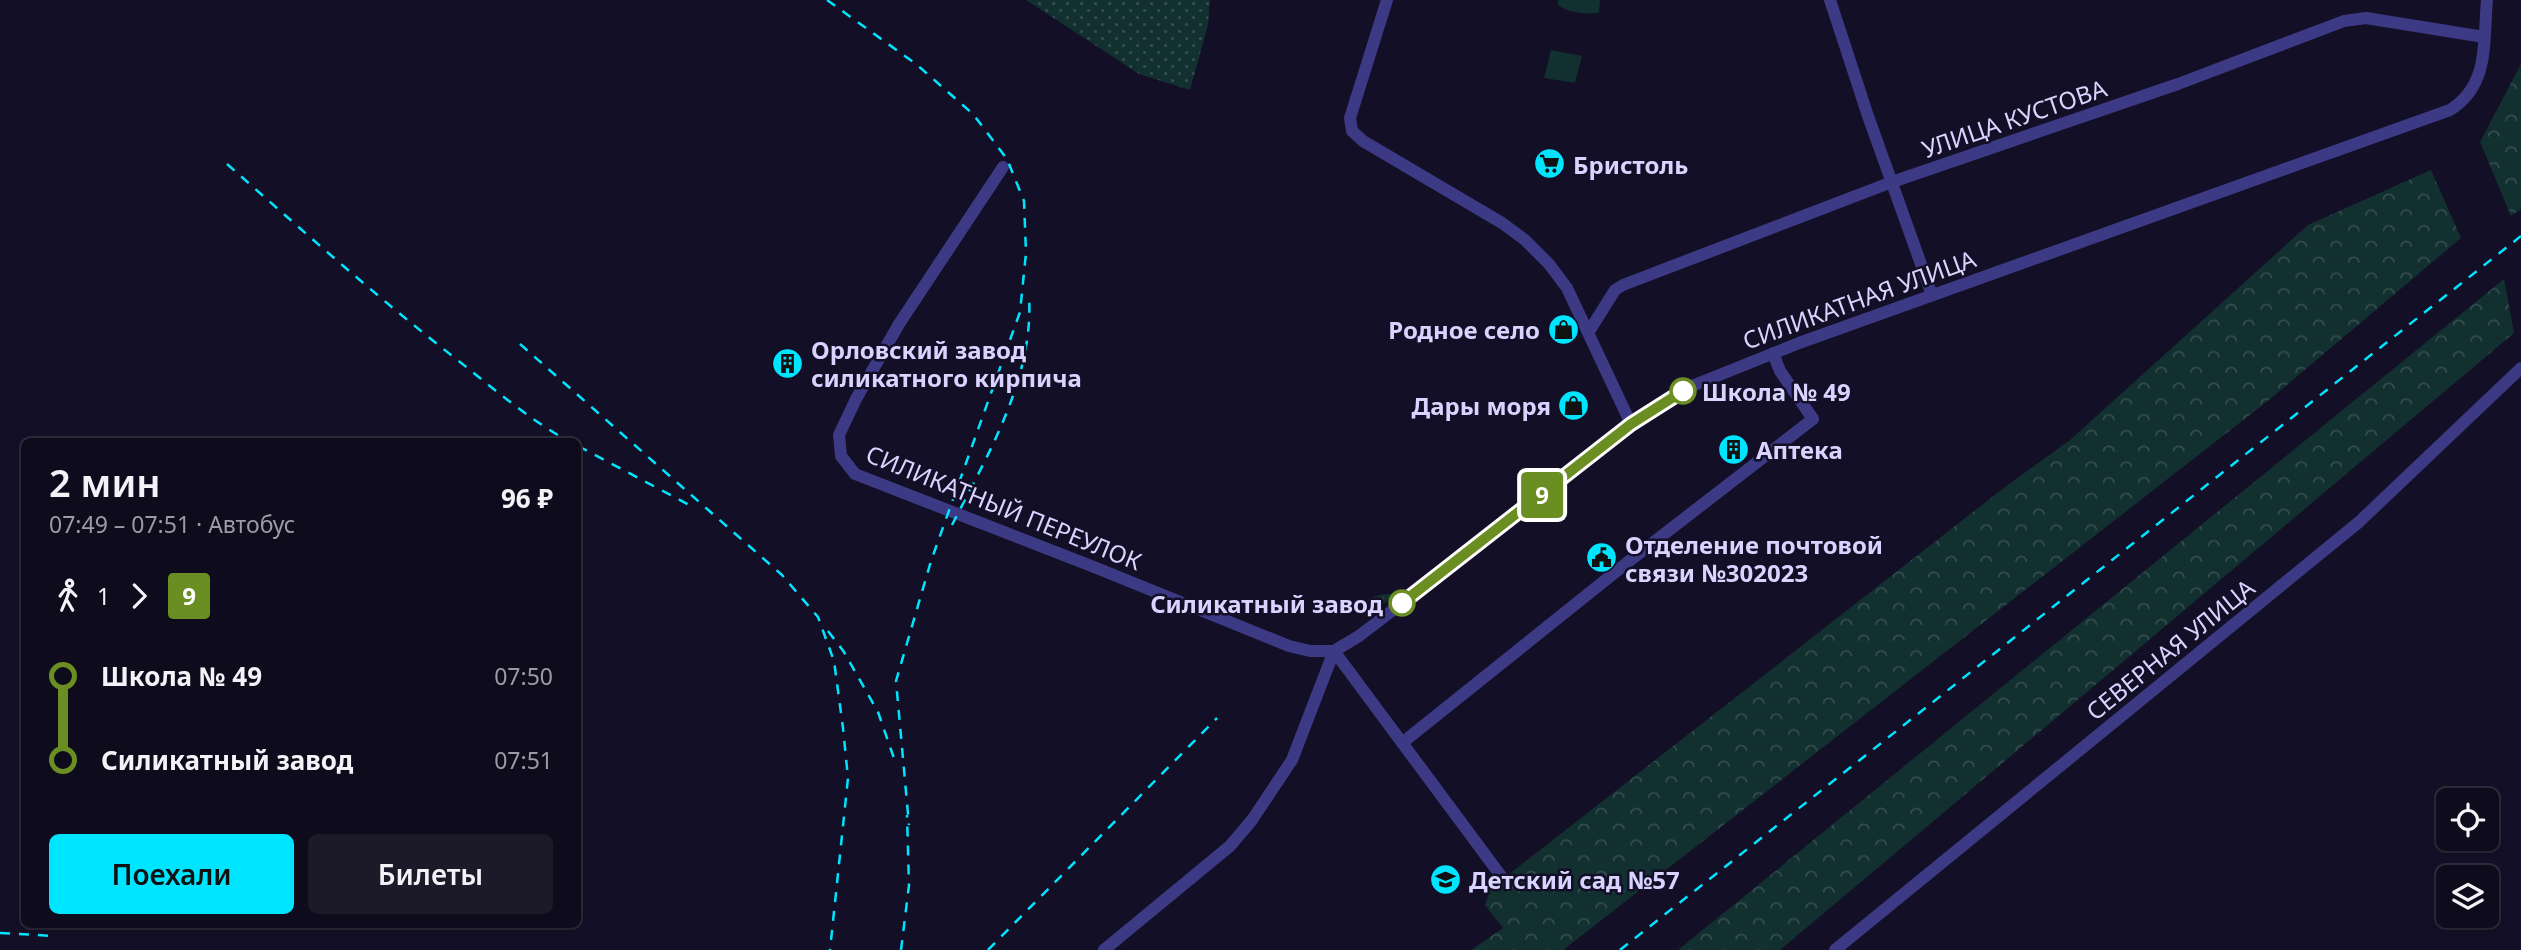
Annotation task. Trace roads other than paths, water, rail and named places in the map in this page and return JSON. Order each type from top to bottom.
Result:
[{"type":"street","points":[[1387,0],[1350,118],[1352,131],[1363,141],[1502,223],[1525,240],[1549,264],[1566,288],[1631,424]]},
{"type":"street","points":[[1830,0],[1932,295]]},
{"type":"street","points":[[2484,37],[2487,0]]},
{"type":"street","name":"УЛИЦА КУСТОВА","points":[[1588,333],[1615,290],[1623,285],[1892,182],[2178,84],[2344,21],[2367,18],[2484,37]]},
{"type":"street","name":"СИЛИКАТНАЯ УЛИЦА","points":[[1334,651],[1359,636],[1631,424],[1687,388],[1773,353],[1932,295],[2441,114],[2469,97],[2478,79],[2484,37]]},
{"type":"street","name":"СИЛИКАТНЫЙ ПЕРЕУЛОК","points":[[1003,167],[900,324],[856,399],[839,435],[841,456],[855,474],[1289,646],[1310,651],[1334,651]]},
{"type":"street","points":[[1402,743],[1628,562],[1813,419],[1780,371],[1773,353]]},
{"type":"street","name":"СЕВЕРНАЯ УЛИЦА","points":[[1835,950],[2359,522],[2521,368]]},
{"type":"street","points":[[1334,651],[1504,880]]},
{"type":"street","points":[[1104,950],[1230,846],[1252,820],[1292,760],[1334,651]]},
{"type":"railway","points":[[827,0],[916,64],[973,114],[1007,159],[1024,201],[1026,253],[1020,312],[931,561],[896,681],[909,825]]},
{"type":"railway","points":[[227,164],[430,338],[512,404],[563,438]]},
{"type":"railway","points":[[1620,950],[2521,236]]},
{"type":"railway","points":[[952,525],[994,443],[1016,386],[1029,326],[1029,296]]},
{"type":"railway","points":[[520,344],[782,575],[818,617],[834,661],[848,778],[830,950]]},
{"type":"railway","points":[[581,448],[695,508]]},
{"type":"railway","points":[[828,631],[844,652],[878,712],[896,764]]},
{"type":"railway","points":[[988,950],[1217,718]]},
{"type":"railway","points":[[901,950],[909,885],[907,815]]},
{"type":"railway","points":[[0,933],[54,936]]},
{"type":"place","name":"Бристоль","points":[[1550,164]]},
{"type":"place","name":"Родное село","points":[[1563,329]]},
{"type":"place","name":"Орловский завод силикатного кирпича","points":[[788,363]]},
{"type":"place","name":"Школа № 49","points":[[1683,391]]},
{"type":"place","name":"Дары моря","points":[[1574,405]]},
{"type":"place","name":"Аптека","points":[[1733,449]]},
{"type":"place","name":"Отделение почтовой связи №302023","points":[[1602,558]]},
{"type":"place","name":"Силикатный завод","points":[[1402,603]]},
{"type":"place","name":"Детский сад №57","points":[[1446,879]]}]
